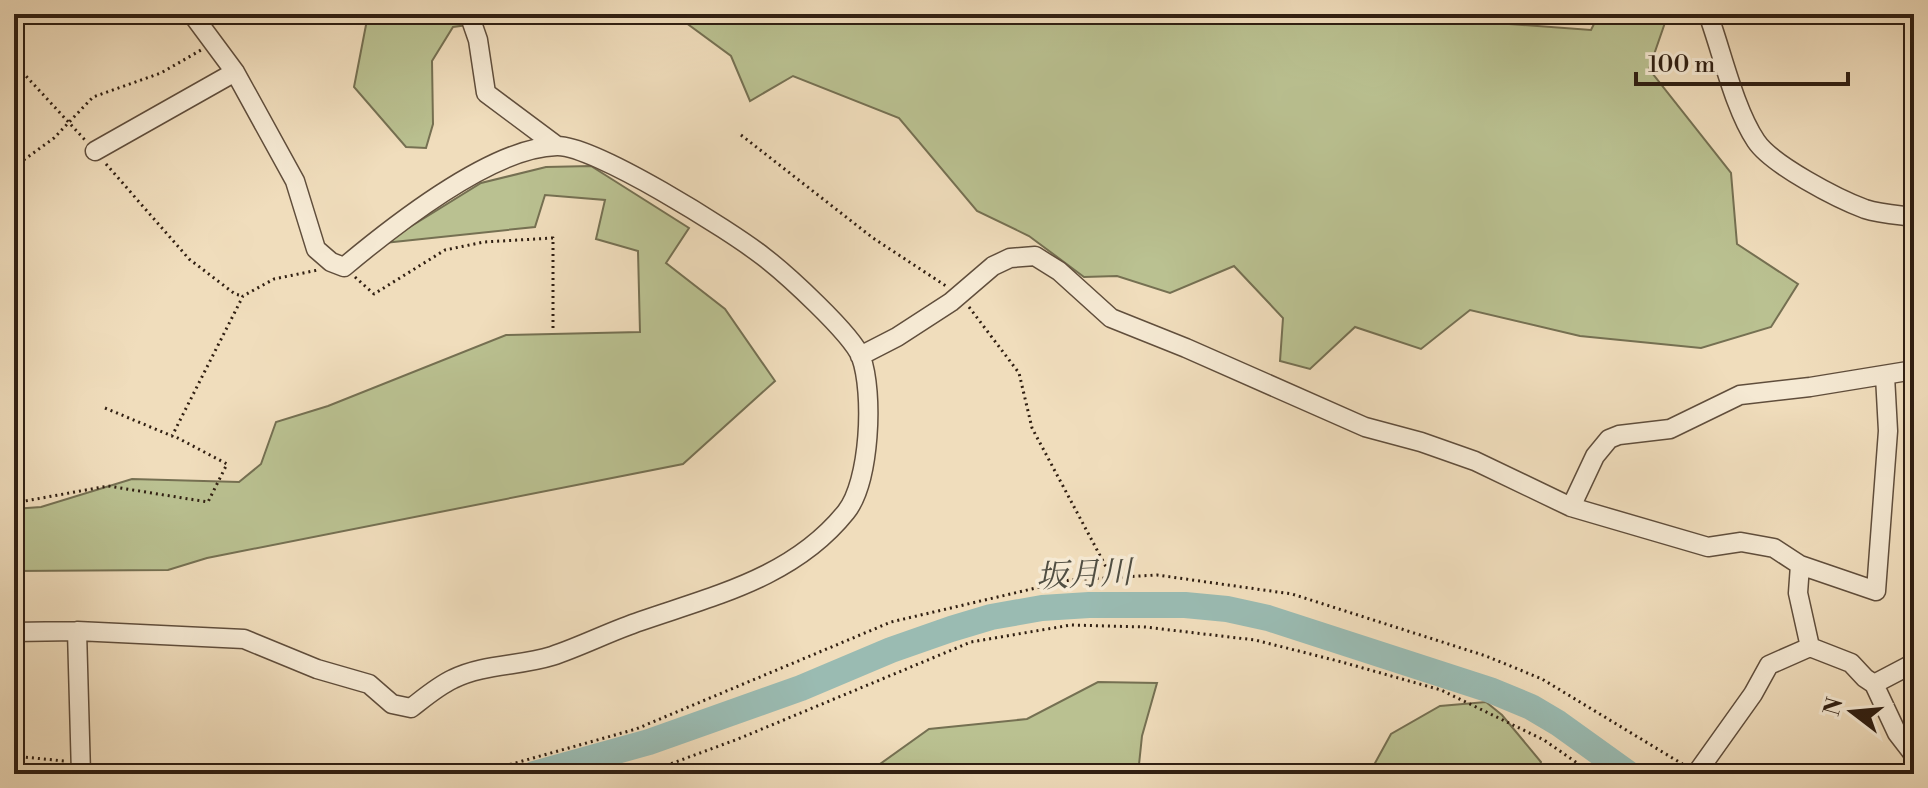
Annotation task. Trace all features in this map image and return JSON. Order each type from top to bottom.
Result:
[{"type":"street","points":[[14,632],[77,631],[244,639],[317,669],[369,684],[392,704],[411,708],[454,678],[551,656],[642,621],[731,592],[772,574],[812,546],[847,511],[862,483],[868,428],[860,356],[808,296],[764,257],[702,216],[627,173],[574,148],[557,146],[518,154],[487,168],[407,215],[338,264],[316,249],[295,181],[235,72],[192,14]]},
{"type":"street","points":[[469,14],[478,40],[486,93],[557,146]]},
{"type":"street","points":[[1708,14],[1741,112],[1766,152],[1832,193],[1867,210],[1914,217]]},
{"type":"street","points":[[95,151],[235,72]]},
{"type":"street","points":[[860,356],[897,337],[959,295],[993,266],[1010,258],[1035,256],[1059,271],[1111,318],[1365,427],[1475,461],[1571,507],[1708,547],[1741,542],[1774,548],[1800,565],[1876,591],[1888,431],[1885,376]]},
{"type":"street","points":[[1571,507],[1595,456],[1609,439],[1619,435],[1670,429],[1740,395],[1914,370]]},
{"type":"street","points":[[1800,565],[1798,593],[1810,647]]},
{"type":"street","points":[[77,631],[82,769]]},
{"type":"street","points":[[1697,774],[1753,694],[1769,665],[1810,647],[1851,663],[1874,684],[1897,733],[1914,755]]},
{"type":"street","points":[[1874,684],[1914,663]]},
{"type":"path","points":[[14,167],[54,138],[93,97],[161,73],[214,41],[220,14]]},
{"type":"path","points":[[14,63],[69,122]]},
{"type":"path","points":[[741,135],[873,238],[959,295],[1019,373],[1032,428],[1112,578]]},
{"type":"path","points":[[132,194],[189,259],[235,294],[243,296]]},
{"type":"path","points":[[172,436],[243,296],[274,279],[338,264],[374,294],[445,250],[484,242],[553,238],[553,328]]},
{"type":"path","points":[[14,385],[22,375]]},
{"type":"path","points":[[14,503],[108,486],[208,502],[227,464],[172,436],[105,408]]},
{"type":"path","points":[[463,774],[487,771],[636,729],[891,622],[1070,580],[1157,575],[1292,594],[1486,656],[1542,679],[1697,774]]},
{"type":"path","points":[[643,774],[738,739],[971,642],[1071,625],[1145,627],[1255,640],[1441,690],[1544,740],[1593,774]]},
{"type":"path","points":[[14,756],[82,769],[192,774]]},
{"type":"green space","points":[[362,14],[495,14],[490,22],[453,27],[432,61],[433,124],[426,148],[406,147],[354,87],[366,25]]},
{"type":"green space","points":[[674,14],[1451,14],[1455,20],[1591,30],[1599,14],[1668,14],[1649,69],[1731,173],[1737,244],[1798,284],[1771,327],[1701,348],[1580,336],[1470,310],[1421,349],[1355,327],[1310,369],[1280,361],[1283,318],[1234,266],[1170,293],[1117,276],[1084,277],[1029,236],[977,211],[899,118],[793,76],[750,101],[731,56]]},
{"type":"green space","points":[[591,166],[689,228],[666,263],[725,309],[775,381],[683,464],[207,558],[168,570],[14,571],[14,509],[41,507],[132,479],[239,482],[261,464],[276,422],[328,406],[506,335],[640,332],[638,251],[596,239],[605,200],[545,195],[535,227],[384,243],[481,183],[546,167]]},
{"type":"green space","points":[[1098,682],[1157,683],[1142,736],[1138,774],[866,774],[929,729],[1027,719]]},
{"type":"green space","points":[[1486,702],[1502,715],[1541,762],[1537,774],[1369,774],[1391,734],[1440,706]]},
{"type":"waterway","name":"坂月川","points":[[534,774],[649,742],[801,688],[891,650],[951,629],[991,617],[1042,608],[1089,605],[1185,605],[1227,609],[1268,618],[1490,690],[1531,707],[1629,774]]}]
